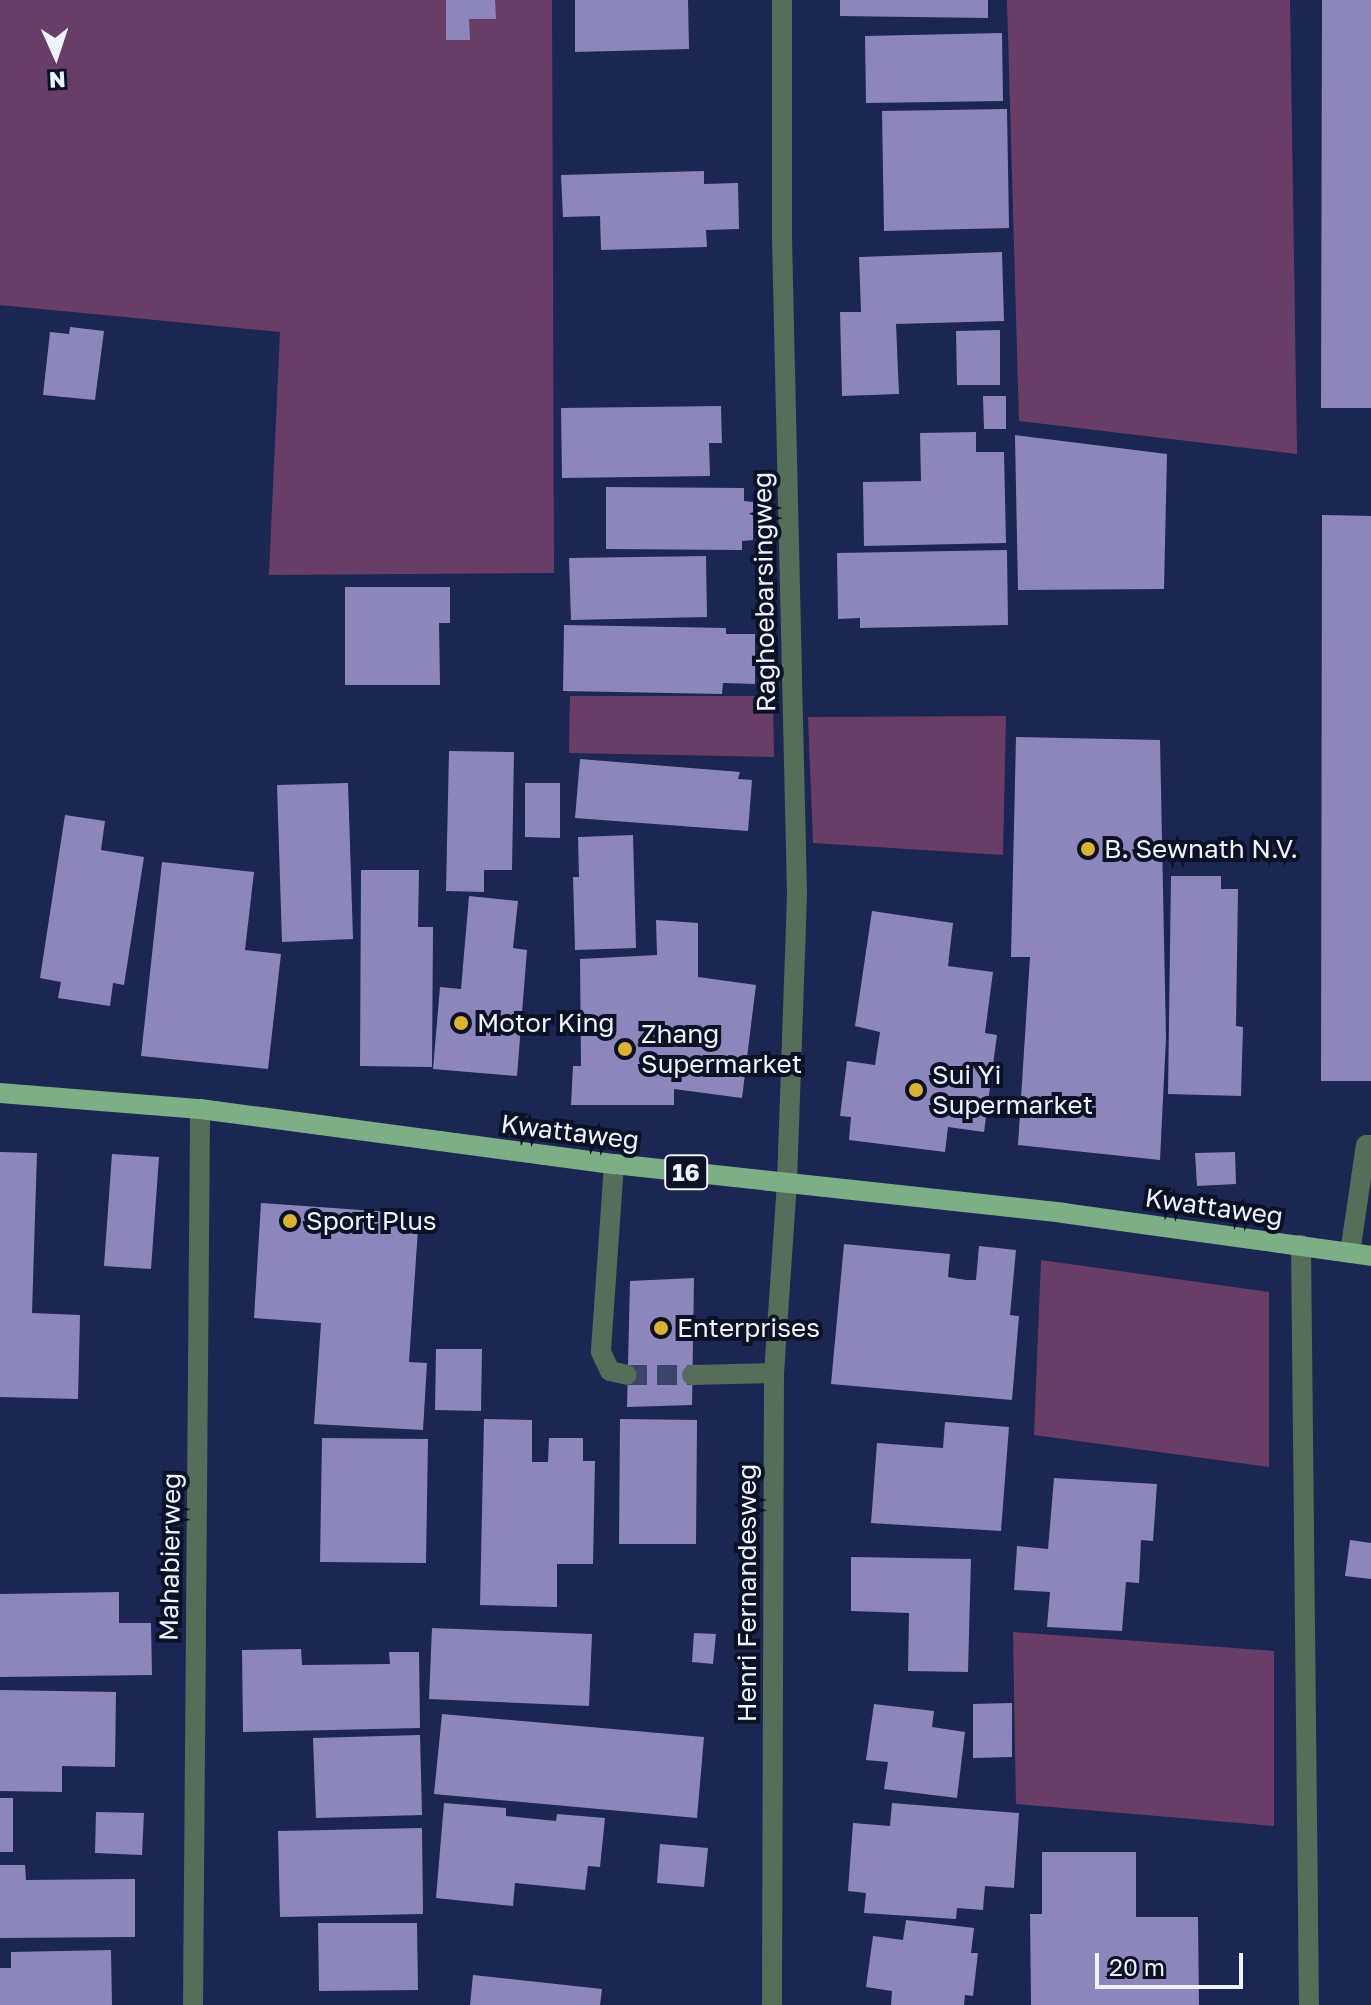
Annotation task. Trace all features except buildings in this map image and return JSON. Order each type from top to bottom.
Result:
[{"type":"main road","name":"Kwattaweg","points":[[0,1093],[200,1109],[614,1164],[1063,1213],[1371,1256]]},
{"type":"street","name":"Raghoebarsingweg","points":[[782,0],[782,236],[797,894],[787,1182]]},
{"type":"street","name":"Mahabierweg","points":[[193,2005],[200,1109]]},
{"type":"street","points":[[1350,1253],[1366,1145],[1371,1145]]},
{"type":"street","points":[[614,1164],[601,1352],[610,1371],[627,1375]]},
{"type":"street","name":"Henri Fernandesweg","points":[[772,2005],[774,1373],[787,1182]]},
{"type":"street","points":[[1301,1245],[1309,2005]]},
{"type":"street","points":[[692,1375],[774,1373]]},
{"type":"shaded area","points":[[0,0],[552,0],[554,573],[269,575],[280,332],[0,305]]},
{"type":"shaded area","points":[[1007,0],[1290,0],[1297,454],[1019,421]]},
{"type":"shaded area","points":[[570,696],[773,696],[774,757],[569,753]]},
{"type":"shaded area","points":[[1006,716],[1003,855],[813,843],[808,717]]},
{"type":"shaded area","points":[[1041,1260],[1269,1292],[1269,1467],[1034,1435]]},
{"type":"shaded area","points":[[1013,1632],[1274,1651],[1274,1826],[1016,1804]]},
{"type":"tunnel","points":[[627,1375],[692,1375]]},
{"type":"place","name":"B. Sewnath N.V.","points":[[1088,849]]},
{"type":"place","name":"Motor King","points":[[461,1023]]},
{"type":"place","name":"Zhang Supermarket","points":[[625,1049]]},
{"type":"place","name":"Sui Yi Supermarket","points":[[916,1090]]},
{"type":"place","name":"Sport Plus","points":[[290,1221]]},
{"type":"place","name":"Enterprises","points":[[661,1328]]}]
